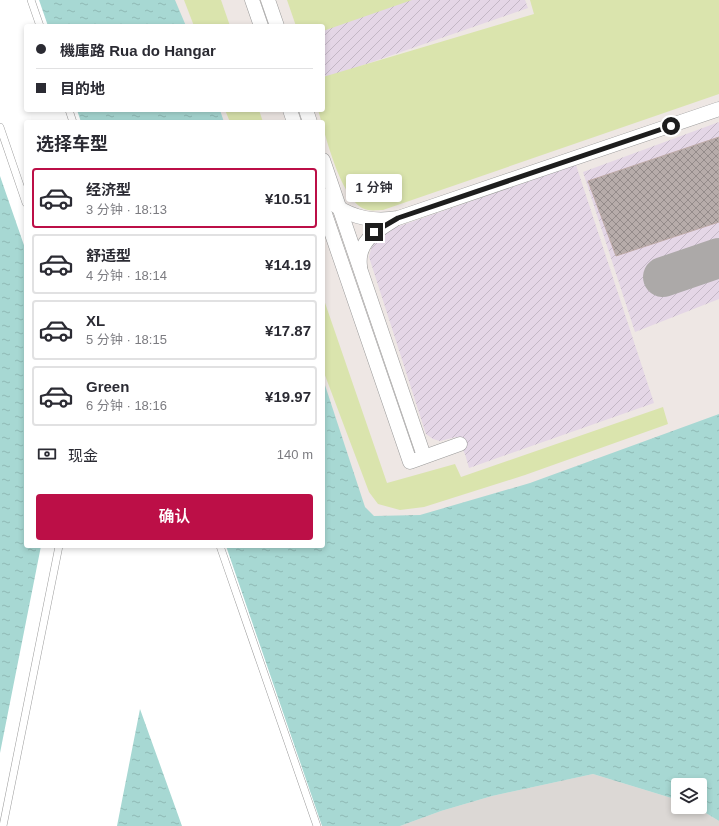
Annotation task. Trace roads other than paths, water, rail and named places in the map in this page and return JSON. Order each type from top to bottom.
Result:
[{"type":"street","points":[[252,0],[260,24]]},
{"type":"street","points":[[268,0],[276,24]]},
{"type":"street","points":[[325,197],[340,209],[351,215],[368,219],[386,220],[398,218],[719,109]]},
{"type":"street","points":[[325,166],[424,456]]},
{"type":"street","points":[[325,214],[410,462],[460,444]]},
{"type":"street","points":[[363,276],[360,264],[361,250],[367,240],[374,232],[398,218]]},
{"type":"lane","points":[[31,0],[39,24]]},
{"type":"lane","points":[[0,127],[24,197]]},
{"type":"lane","points":[[3,826],[59,548]]},
{"type":"lane","points":[[221,548],[317,826]]},
{"type":"water","points":[[0,0],[175,0],[185,24],[24,24],[24,112],[221,112],[223,120],[24,120],[24,548],[325,548],[325,385],[365,507],[374,516],[420,515],[530,483],[719,414],[719,821],[707,814],[707,778],[671,778],[671,798],[593,774],[492,796],[441,811],[400,826],[0,826]]}]
